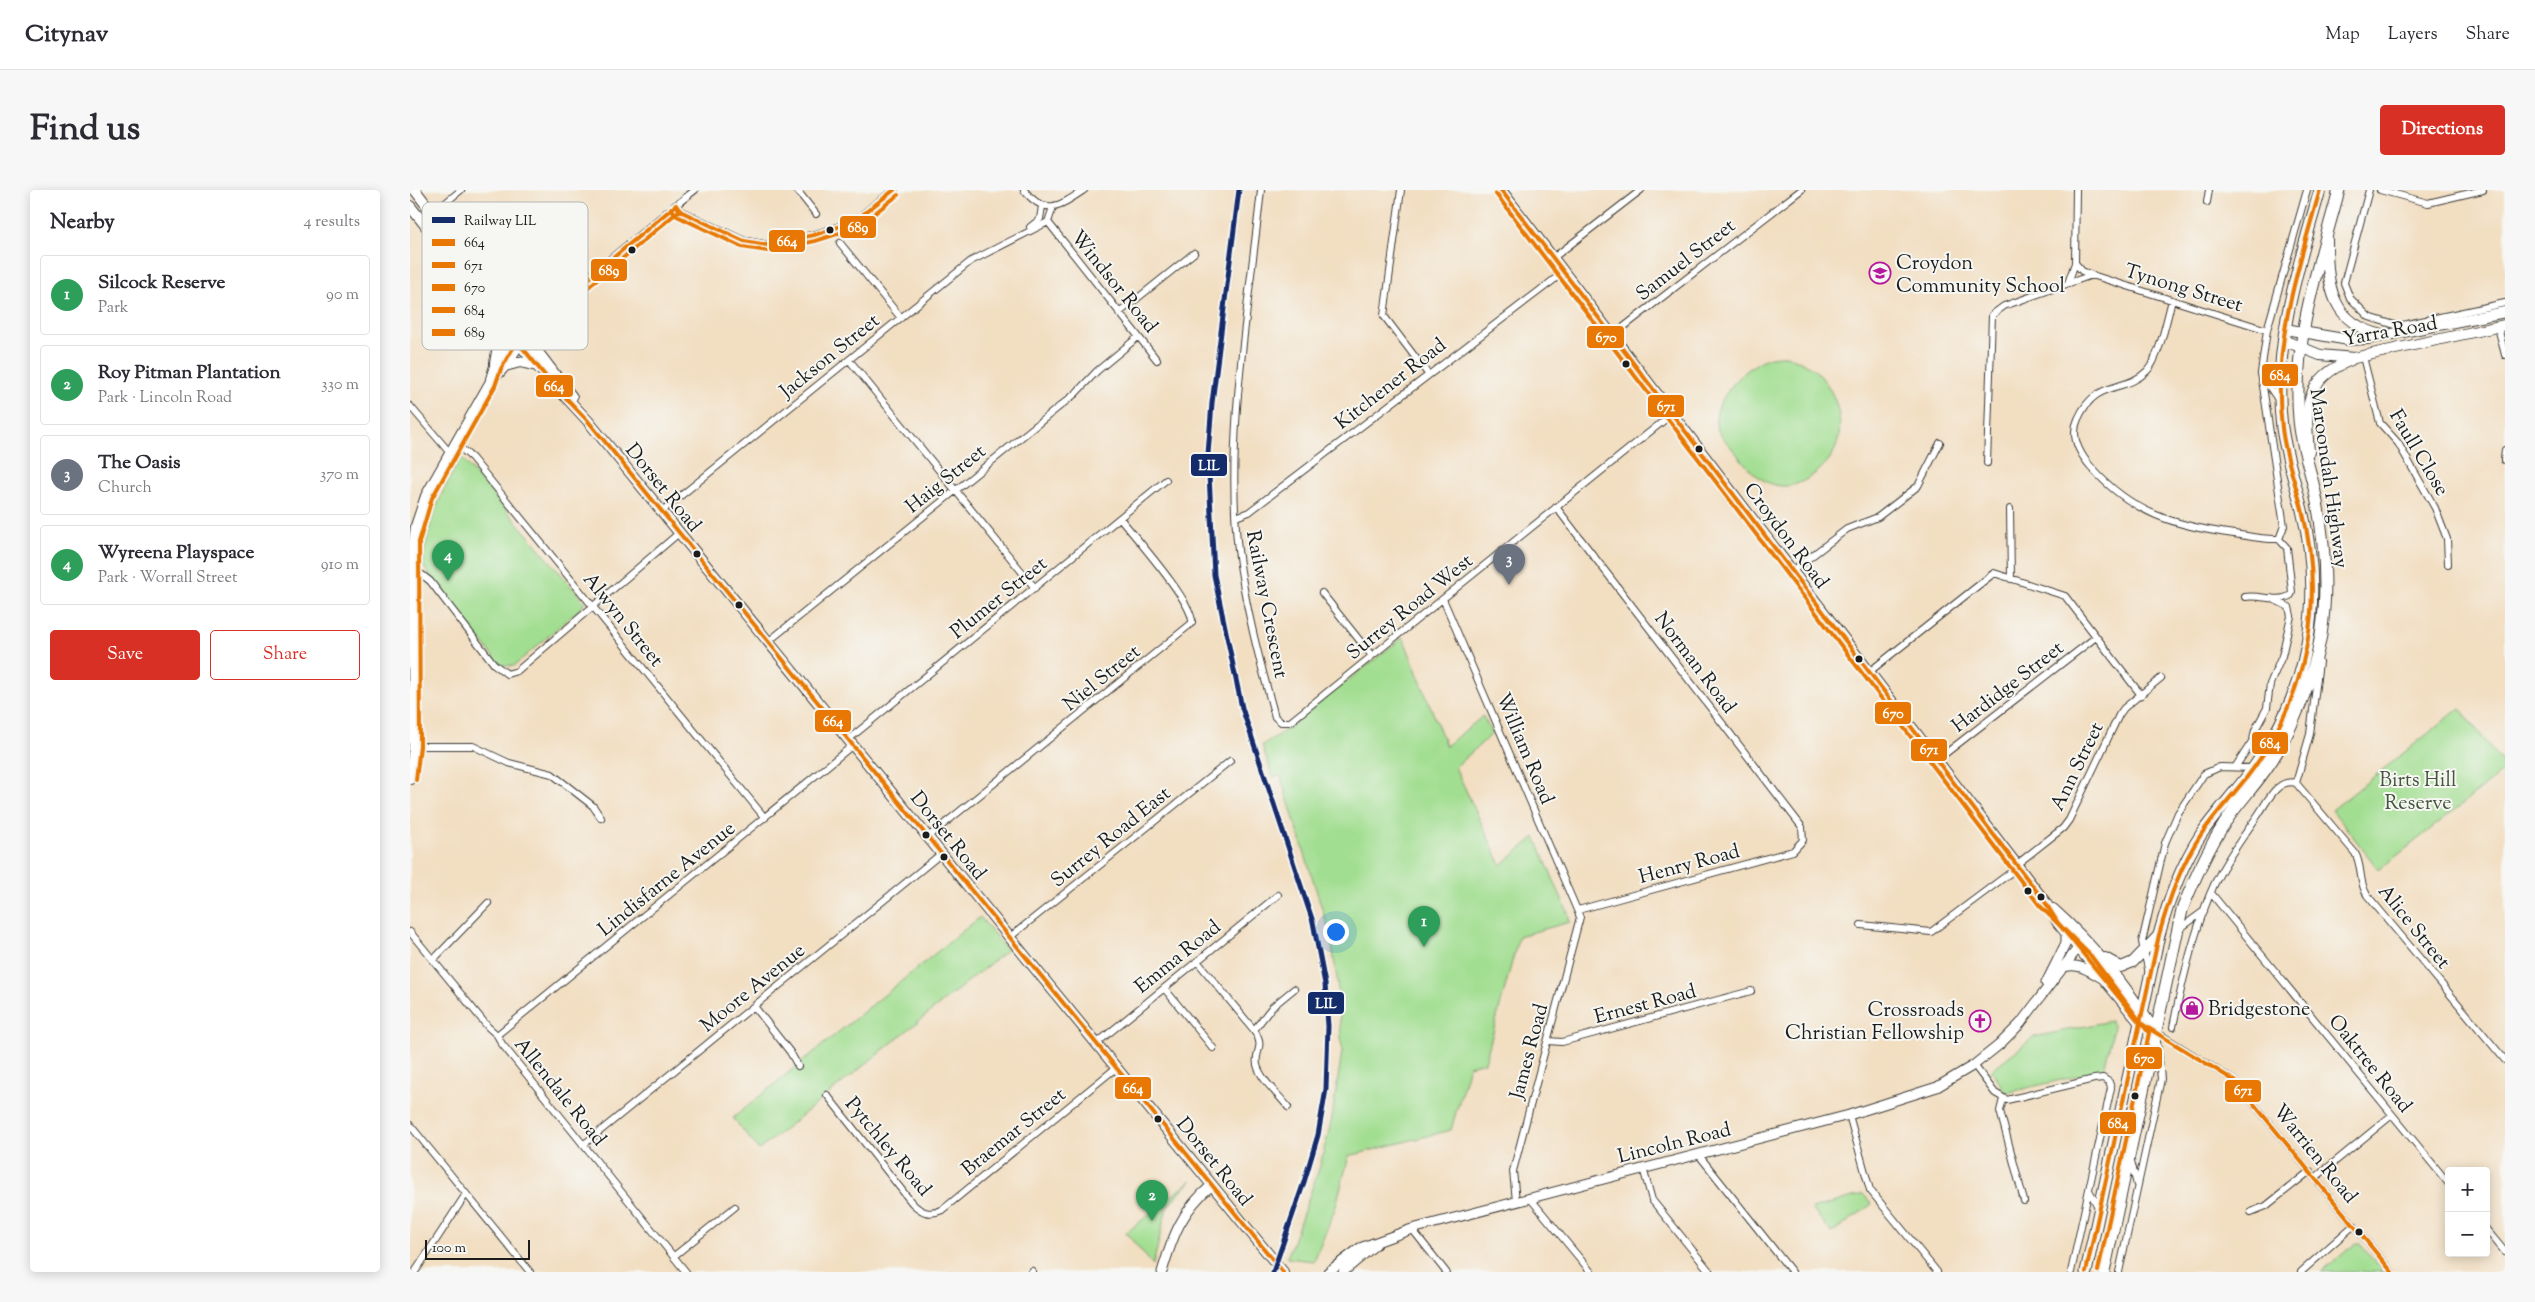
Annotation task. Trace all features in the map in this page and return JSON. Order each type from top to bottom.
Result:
[{"type":"highway","name":"Maroondah Highway","points":[[2086,1272],[2159,935],[2169,901],[2183,867],[2202,833],[2253,768],[2279,726],[2290,704],[2307,646],[2312,614],[2313,577],[2310,544],[2286,453],[2281,404],[2284,334],[2320,190]]},
{"type":"highway","name":"Maroondah Highway","points":[[2104,1272],[2182,910],[2205,860],[2230,815],[2267,768],[2292,721],[2308,684],[2320,636],[2324,605],[2324,550],[2316,497],[2299,419],[2297,382],[2303,331],[2339,190]]},
{"type":"main road","name":"Dorset Road","points":[[415,190],[424,202]]},
{"type":"main road","name":"Croydon Road","points":[[1501,190],[2017,866],[2081,944],[2102,978],[2140,1023],[2156,1032]]},
{"type":"main road","name":"Dorset Road","points":[[410,206],[422,221]]},
{"type":"main road","points":[[2327,234],[2329,286],[2334,300],[2344,314],[2357,325],[2374,333],[2391,336]]},
{"type":"main road","name":"Yarra Road","points":[[2284,334],[2303,331],[2349,340],[2391,336],[2443,321],[2505,312]]},
{"type":"main road","points":[[2443,321],[2447,338]]},
{"type":"main road","name":"Yarra Road","points":[[2284,334],[2320,355],[2359,358],[2502,326]]},
{"type":"main road","points":[[2311,478],[2306,418],[2308,404],[2313,389],[2323,375],[2336,366],[2359,358],[2348,348],[2349,340]]},
{"type":"main road","points":[[500,350],[500,366]]},
{"type":"main road","points":[[410,780],[414,746],[411,597],[413,541],[421,507],[510,350]]},
{"type":"main road","name":"Dorset Road","points":[[527,350],[537,366],[588,420]]},
{"type":"main road","name":"Dorset Road","points":[[538,350],[588,420],[679,533],[1283,1272]]},
{"type":"main road","points":[[500,366],[520,362],[537,366]]},
{"type":"main road","name":"Croydon Road","points":[[2045,902],[2066,933],[2096,952],[2156,1032]]},
{"type":"main road","name":"Lincoln Road","points":[[2033,1007],[2066,943],[2066,933]]},
{"type":"main road","points":[[2096,952],[2114,965],[2121,966],[2133,962],[2159,935]]},
{"type":"main road","name":"Lincoln Road","points":[[1328,1272],[1360,1248],[1412,1229],[1848,1115],[1937,1087],[1974,1065],[1999,1046],[2033,1007],[2081,944]]},
{"type":"main road","points":[[2062,968],[2073,964],[2102,978]]},
{"type":"main road","points":[[1162,1272],[1180,1222],[1193,1201],[1212,1185]]},
{"type":"main road","name":"Lincoln Road","points":[[1343,1272],[1378,1243]]},
{"type":"street","points":[[446,202],[461,190]]},
{"type":"street","points":[[588,278],[695,190]]},
{"type":"street","points":[[797,190],[816,214]]},
{"type":"street","points":[[676,206],[680,210],[744,241],[767,245],[814,236],[853,222],[894,190]]},
{"type":"street","points":[[1024,190],[1035,202],[1042,206],[1053,207],[1066,202],[1084,190]]},
{"type":"street","name":"Railway Crescent","points":[[1261,190],[1237,431],[1236,517],[1238,550],[1255,646],[1275,717],[1281,722]]},
{"type":"street","points":[[1399,190],[1384,316],[1428,374]]},
{"type":"street","points":[[1553,258],[1641,190]]},
{"type":"street","name":"Samuel Street","points":[[1612,336],[1800,190]]},
{"type":"street","points":[[2068,283],[2075,263],[2076,190]]},
{"type":"street","points":[[2207,202],[2209,190]]},
{"type":"street","points":[[2279,539],[2284,526],[2261,373],[2268,330],[2307,190]]},
{"type":"street","points":[[2369,190],[2344,283],[2350,298],[2374,320],[2398,326],[2443,321],[2505,303]]},
{"type":"street","points":[[2380,190],[2428,203],[2483,190]]},
{"type":"street","points":[[1023,233],[1040,219],[1042,206]]},
{"type":"street","name":"Windsor Road","points":[[1023,233],[1048,222],[1053,207]]},
{"type":"street","name":"Windsor Road","points":[[1048,222],[1157,360]]},
{"type":"street","name":"Jackson Street","points":[[662,511],[971,262],[1023,233]]},
{"type":"street","points":[[840,243],[900,318]]},
{"type":"street","points":[[1119,313],[1194,253]]},
{"type":"street","name":"Tynong Street","points":[[2075,263],[2082,271],[2092,275],[2268,330]]},
{"type":"street","name":"Kitchener Road","points":[[1236,517],[1249,512],[1564,272]]},
{"type":"street","points":[[1987,462],[1990,323],[1992,315],[2004,306],[2092,275]]},
{"type":"street","points":[[2172,300],[2149,370],[2132,381],[2098,393],[2082,410],[2077,422],[2075,437],[2079,450],[2087,463],[2112,489],[2152,515],[2200,529],[2279,539],[2287,548],[2292,592],[2291,595],[2284,598],[2270,598]]},
{"type":"street","points":[[2502,326],[2505,355]]},
{"type":"street","name":"Haig Street","points":[[769,641],[1075,394],[1097,371],[1138,337]]},
{"type":"street","name":"Faull Close","points":[[2359,358],[2380,422],[2398,443],[2435,508],[2447,539],[2448,564]]},
{"type":"street","points":[[850,361],[1035,588]]},
{"type":"street","points":[[2261,373],[2281,404]]},
{"type":"street","name":"Alwyn Street","points":[[410,406],[453,448],[472,458],[765,818]]},
{"type":"street","name":"Surrey Road West","points":[[1281,722],[1290,722],[1672,414]]},
{"type":"street","points":[[1792,571],[1846,528],[1878,517],[1918,486],[1940,443]]},
{"type":"street","points":[[2504,460],[2505,450]]},
{"type":"street","name":"Plumer Street","points":[[851,742],[1166,480]]},
{"type":"street","name":"Norman Road","points":[[1556,507],[1802,827],[1803,840]]},
{"type":"street","points":[[2010,509],[2011,579]]},
{"type":"street","name":"Niel Street","points":[[928,837],[1192,623],[1189,609],[1160,567],[1120,518]]},
{"type":"street","points":[[412,573],[421,574],[430,581],[494,664],[507,674],[516,671],[679,533]]},
{"type":"street","points":[[1869,672],[1994,573],[2065,596],[2141,695]]},
{"type":"street","points":[[1322,593],[1372,656]]},
{"type":"street","points":[[2236,766],[2253,740],[2268,703],[2270,684],[2282,656],[2292,612],[2289,607],[2270,598],[2260,595],[2245,597]]},
{"type":"street","name":"William Road","points":[[1442,599],[1578,910]]},
{"type":"street","points":[[2174,1027],[2182,982],[2210,893],[2237,844],[2273,793],[2281,785],[2290,782],[2296,783],[2310,734],[2319,667],[2320,636]]},
{"type":"street","name":"Hardidge Street","points":[[1937,760],[2096,637]]},
{"type":"street","name":"Ann Street","points":[[1861,925],[1931,932],[2017,866],[2063,828],[2119,715],[2124,708],[2161,678]]},
{"type":"street","name":"Lindisfarne Avenue","points":[[497,1035],[765,818],[851,742]]},
{"type":"street","points":[[414,746],[473,746],[509,763],[552,774],[593,806],[601,818]]},
{"type":"street","name":"Surrey Road East","points":[[1010,937],[1230,761]]},
{"type":"street","points":[[2150,977],[2142,942],[2165,843],[2178,813],[2204,774],[2220,767],[2253,768]]},
{"type":"street","name":"Alice Street","points":[[2296,783],[2355,853],[2359,860],[2360,880],[2367,895],[2505,1060]]},
{"type":"street","name":"Henry Road","points":[[1578,910],[1793,852],[1803,840]]},
{"type":"street","name":"Moore Avenue","points":[[583,1145],[942,853]]},
{"type":"street","name":"Oaktree Road","points":[[2210,893],[2445,1179]]},
{"type":"street","name":"Emma Road","points":[[1097,1043],[1278,895]]},
{"type":"street","points":[[433,960],[488,904]]},
{"type":"street","name":"James Road","points":[[1516,1201],[1512,1171],[1579,926],[1580,917],[1578,910]]},
{"type":"street","points":[[2177,931],[2205,910]]},
{"type":"street","name":"Allendale Road","points":[[410,932],[488,1027],[497,1035],[502,1044],[686,1272]]},
{"type":"street","points":[[1197,961],[1254,1030],[1260,1041],[1257,1060],[1259,1070],[1288,1107]]},
{"type":"street","points":[[1164,988],[1213,1048]]},
{"type":"street","points":[[1254,1030],[1272,1007],[1294,989]]},
{"type":"street","name":"Ernest Road","points":[[1548,1041],[1562,1042],[1751,991]]},
{"type":"street","points":[[754,1006],[790,1052],[798,1066]]},
{"type":"street","points":[[2118,1272],[2161,1079],[2156,1032]]},
{"type":"street","name":"Warrien Road","points":[[2156,1032],[2235,1081],[2392,1272]]},
{"type":"street","points":[[1974,1065],[1995,1093],[2003,1099],[2016,1099],[2103,1078],[2109,1082],[2111,1088],[2071,1272]]},
{"type":"street","name":"Braemar Street","points":[[928,1213],[942,1210],[1117,1068]]},
{"type":"street","name":"Pytchley Road","points":[[827,1095],[912,1203],[928,1213]]},
{"type":"street","points":[[2003,1099],[2000,1111],[2024,1201]]},
{"type":"street","points":[[1848,1115],[1870,1190],[1937,1272]]},
{"type":"street","points":[[2315,1178],[2392,1115]]},
{"type":"street","points":[[410,1125],[530,1272]]},
{"type":"street","points":[[1698,1154],[1792,1272]]},
{"type":"street","points":[[2130,1155],[2137,1188]]},
{"type":"street","points":[[1643,1168],[1652,1200],[1710,1272]]},
{"type":"street","points":[[2251,1212],[2266,1206],[2310,1171]]},
{"type":"street","points":[[2089,1190],[2099,1210]]},
{"type":"street","points":[[415,1272],[466,1194]]},
{"type":"street","points":[[1529,1197],[1591,1272]]},
{"type":"street","points":[[674,1256],[735,1207]]},
{"type":"street","points":[[2301,1272],[2354,1225]]},
{"type":"street","points":[[1412,1229],[1446,1272]]},
{"type":"street","points":[[2490,1234],[2505,1252]]},
{"type":"green space","points":[[1786,356],[1807,364],[1822,378],[1835,400],[1840,426],[1835,450],[1821,469],[1804,481],[1785,486],[1766,482],[1753,473],[1721,435],[1716,424],[1720,404],[1726,393],[1743,374],[1752,366],[1762,361],[1773,357]]},
{"type":"green space","points":[[461,457],[584,601],[583,606],[514,666],[500,665],[423,566],[431,522]]},
{"type":"green space","points":[[1403,637],[1446,746],[1483,716],[1492,734],[1455,767],[1501,865],[1535,837],[1568,913],[1570,922],[1519,936],[1485,1062],[1469,1066],[1451,1130],[1349,1156],[1335,1209],[1314,1261],[1287,1258],[1320,1166],[1332,1118],[1342,1051],[1337,978],[1330,934],[1280,775],[1273,778],[1262,745],[1286,730]]},
{"type":"green space","name":"Birts Hill Reserve","points":[[2460,708],[2505,766],[2505,770],[2379,870],[2332,810]]},
{"type":"green space","points":[[980,917],[1007,950],[759,1150],[733,1118]]},
{"type":"green space","points":[[2110,1021],[2114,1026],[2104,1070],[2006,1093],[1991,1070],[2034,1037]]},
{"type":"green space","points":[[1192,1180],[1167,1207],[1153,1265],[1126,1233]]},
{"type":"green space","points":[[1863,1194],[1872,1204],[1832,1233],[1812,1209]]},
{"type":"green space","points":[[2356,1243],[2360,1244],[2383,1272],[2321,1272]]},
{"type":"rail line","name":"LIL","points":[[1239,190],[1212,403],[1208,454],[1214,575],[1242,708],[1313,922],[1325,984],[1328,1026],[1326,1089],[1318,1135],[1273,1272]]},
{"type":"transit line","name":"664","points":[[676,205],[680,211],[744,241],[767,245],[814,235],[853,222],[894,190]]},
{"type":"transit line","name":"671","points":[[1501,190],[2045,902],[2058,923],[2140,1023],[2235,1081],[2392,1272]]},
{"type":"transit line","name":"684","points":[[2086,1272],[2159,935],[2171,895],[2182,869],[2202,833],[2247,777],[2268,747],[2292,697],[2307,644],[2312,593],[2311,559],[2306,526],[2283,438],[2280,398],[2281,367],[2289,308],[2303,248],[2320,190]]},
{"type":"transit line","name":"670","points":[[1496,194],[2040,906],[2091,956],[2149,1033],[2098,1271]]},
{"type":"transit line","name":"689","points":[[671,208],[677,216],[742,247],[768,251],[815,241],[856,228],[898,195]]},
{"type":"transit line","name":"664","points":[[588,279],[676,205]]},
{"type":"transit line","name":"689","points":[[588,287],[680,210]]},
{"type":"transit line","name":"689","points":[[416,780],[420,746],[419,542],[432,498],[495,386],[501,369],[512,350]]},
{"type":"transit line","name":"664","points":[[524,350],[547,378],[588,421],[1283,1272]]},
{"type":"place","name":"Croydon Community School","points":[[1880,273]]},
{"type":"place","name":"Wyreena Playspace","points":[[448,581]]},
{"type":"place","name":"The Oasis","points":[[1509,585]]},
{"type":"place","name":"Silcock Reserve","points":[[1424,947]]},
{"type":"place","name":"Bridgestone","points":[[2192,1008]]},
{"type":"place","name":"Crossroads Christian Fellowship","points":[[1980,1021]]},
{"type":"place","name":"Roy Pitman Plantation","points":[[1152,1221]]}]
